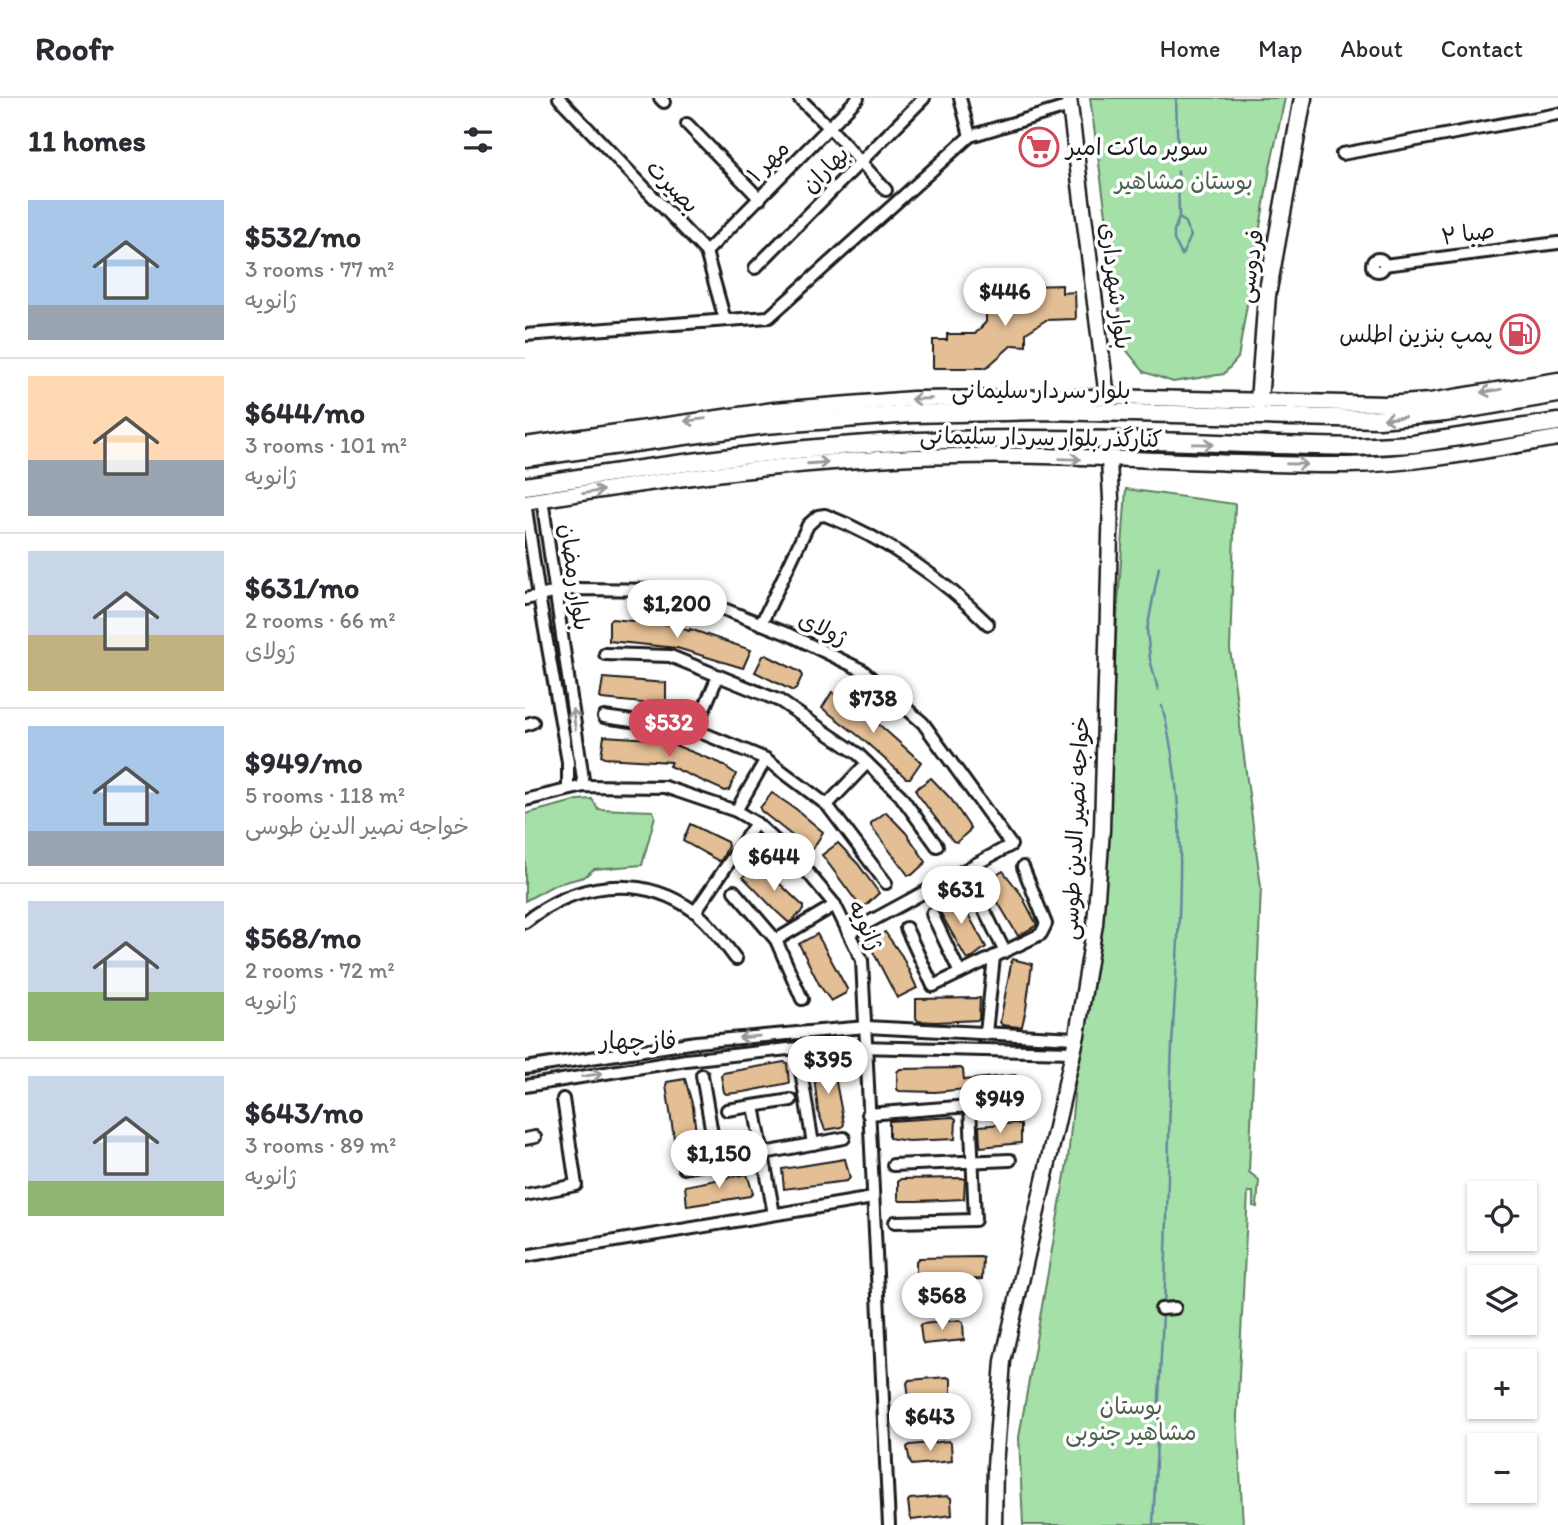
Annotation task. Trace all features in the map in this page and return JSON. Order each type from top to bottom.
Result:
[{"type":"main road","name":"فردوسی","points":[[1259,401],[1267,295],[1303,98]]},
{"type":"main road","name":"بلوار سردار سلیمانی","points":[[525,458],[765,425],[843,418],[1032,411],[1379,419],[1445,413],[1558,394]]},
{"type":"main road","points":[[525,486],[743,455],[920,441],[1354,447],[1413,444],[1558,422]]},
{"type":"street","name":"بصیرت","points":[[559,98],[706,252],[726,320]]},
{"type":"street","points":[[799,98],[886,190]]},
{"type":"street","name":"بهاران","points":[[755,268],[923,98]]},
{"type":"street","points":[[960,98],[970,136]]},
{"type":"street","name":"مهر ۱","points":[[706,252],[830,128],[855,99]]},
{"type":"street","points":[[525,335],[769,317],[970,136],[1069,102]]},
{"type":"street","name":"بلوار شهرداری","points":[[1069,102],[1107,397]]},
{"type":"street","points":[[1342,154],[1558,114]]},
{"type":"street","points":[[687,124],[760,199]]},
{"type":"street","name":"صبا ۲","points":[[1384,265],[1558,243]]},
{"type":"street","name":"کنارگذر بلوار سردار سلیمانی","points":[[525,445],[774,410],[849,403],[1011,397],[1107,397],[1385,404],[1430,401],[1558,380]]},
{"type":"street","points":[[1162,413],[1195,399]]},
{"type":"street","name":"کنارگذر بلوار سردار سلیمانی","points":[[525,502],[723,473],[876,459],[958,456],[1348,465],[1397,463],[1558,438]]},
{"type":"street","points":[[876,459],[920,441],[958,456]]},
{"type":"street","name":"خواجه نصیر الدین طوسی","points":[[995,1525],[995,1465],[1003,1361],[1075,1045],[1095,923],[1102,830],[1111,499],[1108,460]]},
{"type":"street","name":"بلوار رمضان","points":[[543,499],[556,593],[576,788]]},
{"type":"street","name":"بلوار رمضان","points":[[525,502],[568,762],[576,788]]},
{"type":"street","points":[[761,624],[808,525],[825,514],[926,571],[962,598],[988,624]]},
{"type":"street","name":"ژولای","points":[[525,599],[571,589],[675,590],[761,624],[862,670],[923,723],[1011,845],[849,933]]},
{"type":"street","points":[[605,654],[670,656],[780,701],[867,763],[900,795],[937,846]]},
{"type":"street","points":[[695,730],[718,676]]},
{"type":"street","points":[[604,717],[695,730],[766,759],[827,805],[886,883]]},
{"type":"street","points":[[736,811],[766,759]]},
{"type":"street","points":[[827,805],[867,763]]},
{"type":"street","name":"ژانویه","points":[[525,800],[576,788],[665,787],[736,811],[756,823],[799,862],[835,905],[862,960],[889,1525]]},
{"type":"street","points":[[576,788],[578,800]]},
{"type":"street","points":[[695,912],[756,823]]},
{"type":"street","points":[[906,928],[933,986],[1041,934],[1046,924],[1023,867]]},
{"type":"street","points":[[525,922],[545,906],[573,894],[602,887],[635,886],[661,894],[695,912],[715,931],[736,959]]},
{"type":"street","points":[[734,891],[776,940],[802,999]]},
{"type":"street","points":[[977,895],[1000,954],[986,1033]]},
{"type":"street","points":[[776,940],[835,905]]},
{"type":"street","points":[[932,915],[960,973]]},
{"type":"street","points":[[525,1068],[684,1044],[866,1027],[986,1033],[1075,1045]]},
{"type":"street","points":[[684,1044],[686,1060]]},
{"type":"street","points":[[525,1086],[686,1060],[816,1046],[1075,1045]]},
{"type":"street","points":[[800,1065],[813,1144]]},
{"type":"street","points":[[702,1075],[717,1163]]},
{"type":"street","points":[[525,1195],[576,1185],[563,1099]]},
{"type":"street","points":[[727,1110],[792,1100]]},
{"type":"street","points":[[754,1106],[774,1214]]},
{"type":"street","points":[[869,1114],[969,1106],[975,1220],[895,1222]]},
{"type":"street","points":[[684,1168],[844,1138]]},
{"type":"street","points":[[893,1165],[1010,1160]]},
{"type":"street","points":[[525,1256],[873,1198]]},
{"type":"street","points":[[1161,1309],[1175,1308]]},
{"type":"green space","name":"بوستان مشاهیر","points":[[1090,98],[1285,98],[1270,168],[1238,358],[1224,374],[1173,382],[1144,372],[1124,347]]},
{"type":"green space","name":"بوستان مشاهیر جنوبی","points":[[1126,489],[1235,504],[1230,649],[1261,887],[1249,1172],[1259,1180],[1257,1207],[1253,1206],[1253,1192],[1248,1192],[1237,1416],[1243,1525],[1023,1525],[1019,1437],[1068,1158],[1108,750]]},
{"type":"green space","points":[[592,799],[598,809],[653,811],[655,816],[642,865],[594,869],[584,877],[554,885],[525,901],[525,814]]},
{"type":"building","points":[[1062,285],[1062,293],[1075,292],[1076,319],[1046,320],[1026,333],[1026,346],[1012,345],[986,368],[933,368],[933,340],[947,340],[947,334],[975,334],[986,322],[986,304],[1008,304],[1030,286]]},
{"type":"building","points":[[612,619],[673,625],[751,650],[743,668],[677,648],[609,641],[609,621]]},
{"type":"building","points":[[766,655],[800,672],[802,676],[796,689],[793,691],[755,672]]},
{"type":"building","points":[[603,678],[666,683],[666,703],[663,705],[602,699]]},
{"type":"building","points":[[832,692],[874,720],[921,762],[910,778],[906,778],[822,708]]},
{"type":"building","points":[[604,736],[667,740],[720,763],[736,774],[729,790],[725,791],[669,766],[671,762],[604,758],[601,756]]},
{"type":"building","points":[[931,778],[951,799],[971,829],[957,842],[953,841],[916,792],[916,789]]},
{"type":"building","points":[[772,793],[823,832],[813,849],[809,849],[761,811],[760,808]]},
{"type":"building","points":[[886,812],[906,833],[926,862],[912,875],[908,875],[871,826],[871,823]]},
{"type":"building","points":[[690,824],[727,842],[722,859],[719,861],[683,841]]},
{"type":"building","points":[[838,843],[858,864],[879,893],[864,907],[860,906],[822,855]]},
{"type":"building","points":[[757,862],[803,906],[803,910],[791,922],[776,911],[743,877]]},
{"type":"building","points":[[1003,871],[1021,894],[1037,925],[1018,936],[987,884],[987,881]]},
{"type":"building","points":[[951,892],[969,916],[986,947],[970,959],[966,958],[936,905],[936,902]]},
{"type":"building","points":[[885,932],[902,956],[917,988],[897,998],[869,944],[869,941]]},
{"type":"building","points":[[817,934],[847,989],[846,993],[831,1001],[820,986],[799,944]]},
{"type":"building","points":[[1012,959],[1032,964],[1026,1009],[1022,1026],[1019,1027],[1002,1025],[1000,1022]]},
{"type":"building","points":[[980,998],[979,1020],[935,1022],[918,1021],[916,1018],[916,999]]},
{"type":"building","points":[[832,1061],[844,1124],[842,1127],[825,1130],[818,1111],[813,1066]]},
{"type":"building","points":[[787,1063],[789,1083],[744,1092],[724,1092],[721,1076],[723,1073]]},
{"type":"building","points":[[961,1068],[964,1080],[1015,1075],[1018,1077],[1019,1095],[979,1099],[976,1088],[935,1092],[897,1089],[897,1072],[900,1069]]},
{"type":"building","points":[[685,1079],[693,1107],[697,1143],[678,1148],[675,1145],[666,1085],[667,1082]]},
{"type":"building","points":[[956,1119],[955,1139],[908,1141],[889,1138],[889,1121]]},
{"type":"building","points":[[1021,1125],[1021,1143],[981,1147],[979,1126]]},
{"type":"building","points":[[845,1159],[850,1178],[847,1181],[784,1189],[782,1169]]},
{"type":"building","points":[[747,1174],[753,1193],[750,1196],[687,1206],[685,1186]]},
{"type":"building","points":[[901,1179],[965,1179],[964,1199],[900,1201],[898,1198],[898,1181]]},
{"type":"building","points":[[919,1258],[983,1258],[982,1279],[935,1281],[916,1277],[916,1261]]},
{"type":"building","points":[[960,1320],[963,1322],[964,1340],[924,1344],[922,1341],[922,1324]]},
{"type":"building","points":[[951,1379],[951,1396],[911,1401],[909,1398],[909,1380]]},
{"type":"building","points":[[948,1441],[951,1443],[952,1461],[912,1465],[910,1462],[907,1447],[910,1445]]},
{"type":"building","points":[[951,1498],[952,1515],[912,1520],[910,1517],[910,1499]]},
{"type":"waterway","points":[[1176,98],[1178,161]]},
{"type":"waterway","points":[[1178,171],[1179,218],[1174,240],[1182,255]]},
{"type":"waterway","points":[[1179,218],[1184,221],[1191,236],[1182,255]]},
{"type":"waterway","points":[[1158,690],[1150,659],[1147,630],[1159,567]]},
{"type":"waterway","points":[[1162,706],[1177,790],[1180,875],[1164,1307]]},
{"type":"waterway","points":[[1153,1525],[1163,1313]]},
{"type":"place","name":"سوپر ماکت امیر","points":[[1039,147]]},
{"type":"place","name":"پمپ بنزین اطلس","points":[[1520,334]]},
{"type":"district","name":"فاز چهار","points":[[638,1041]]}]
